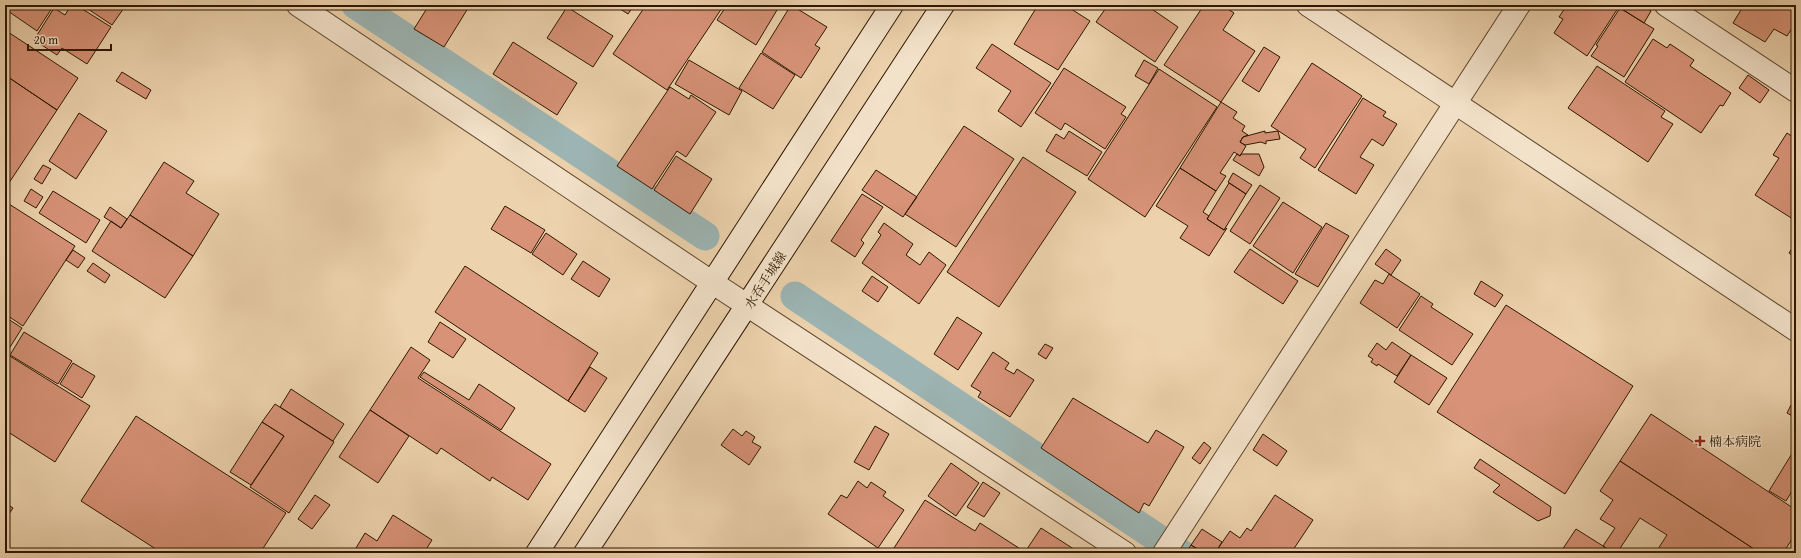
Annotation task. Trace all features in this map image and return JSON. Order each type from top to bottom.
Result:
[{"type":"street","points":[[298,5],[712,283],[1125,553]]},
{"type":"street","points":[[537,553],[892,5]]},
{"type":"street","name":"水呑手城線","points":[[585,553],[748,306],[943,5]]},
{"type":"street","points":[[1308,5],[1796,330]]},
{"type":"street","points":[[1164,553],[1454,103],[1519,5]]},
{"type":"street","points":[[1666,5],[1796,91]]},
{"type":"building","points":[[5,5],[54,5],[37,31],[5,9]]},
{"type":"building","points":[[71,5],[76,5],[111,27],[87,64],[62,48],[57,55],[34,40],[54,8],[65,15]]},
{"type":"building","points":[[82,5],[126,5],[112,25]]},
{"type":"building","points":[[429,5],[470,5],[444,47],[414,29]]},
{"type":"building","points":[[614,5],[634,5],[628,14]]},
{"type":"building","points":[[646,5],[724,5],[667,90],[613,54]]},
{"type":"building","points":[[727,5],[780,5],[756,45],[717,20]]},
{"type":"building","points":[[791,5],[827,27],[815,45],[820,48],[801,78],[762,52]]},
{"type":"building","points":[[1038,5],[1065,5],[1090,21],[1058,70],[1014,44]]},
{"type":"building","points":[[1108,5],[1146,5],[1178,27],[1155,62],[1096,22]]},
{"type":"building","points":[[1204,5],[1222,5],[1234,13],[1223,30],[1255,51],[1221,102],[1164,65]]},
{"type":"building","points":[[1394,5],[1402,5],[1400,9]]},
{"type":"building","points":[[1567,5],[1620,5],[1587,56],[1554,33],[1563,19],[1559,17]]},
{"type":"building","points":[[1622,5],[1642,5],[1651,11],[1644,23],[1620,8]]},
{"type":"building","points":[[1744,5],[1796,5],[1796,22],[1787,36],[1774,29],[1765,42],[1733,23]]},
{"type":"building","points":[[567,7],[613,36],[593,67],[547,38]]},
{"type":"building","points":[[1620,8],[1654,29],[1624,77],[1591,56],[1598,46],[1596,45]]},
{"type":"building","points":[[5,30],[78,78],[57,110],[5,75]]},
{"type":"building","points":[[1653,39],[1667,48],[1670,44],[1694,60],[1690,66],[1731,93],[1723,106],[1720,105],[1701,133],[1625,82]]},
{"type":"building","points":[[513,42],[577,83],[557,115],[493,74]]},
{"type":"building","points":[[992,44],[1051,83],[1021,127],[998,111],[1011,91],[976,68]]},
{"type":"building","points":[[1264,47],[1280,57],[1259,92],[1242,81]]},
{"type":"building","points":[[761,53],[795,75],[773,109],[739,88]]},
{"type":"building","points":[[689,60],[742,91],[729,115],[675,84]]},
{"type":"building","points":[[1144,60],[1158,68],[1149,84],[1135,76]]},
{"type":"building","points":[[1796,61],[1796,73],[1791,69]]},
{"type":"building","points":[[1312,63],[1362,96],[1315,168],[1300,158],[1306,149],[1271,126]]},
{"type":"building","points":[[1597,66],[1665,111],[1661,117],[1673,124],[1648,162],[1568,108]]},
{"type":"building","points":[[1064,68],[1126,107],[1121,114],[1126,117],[1105,149],[1065,123],[1061,130],[1035,113]]},
{"type":"building","points":[[1159,69],[1217,107],[1145,217],[1088,179]]},
{"type":"building","points":[[122,72],[151,90],[146,99],[116,81]]},
{"type":"building","points":[[5,75],[57,110],[5,189]]},
{"type":"building","points":[[1748,75],[1769,90],[1760,103],[1739,88]]},
{"type":"building","points":[[670,87],[689,99],[691,95],[716,112],[686,157],[677,151],[652,189],[617,166]]},
{"type":"building","points":[[1363,98],[1386,112],[1383,116],[1397,124],[1383,146],[1372,139],[1360,157],[1374,165],[1356,194],[1318,170]]},
{"type":"building","points":[[1221,102],[1237,112],[1233,118],[1245,126],[1242,131],[1248,135],[1243,137],[1240,142],[1246,146],[1240,156],[1234,152],[1220,173],[1226,176],[1216,191],[1180,168]]},
{"type":"building","points":[[79,113],[107,131],[76,179],[49,161]]},
{"type":"building","points":[[964,126],[1014,159],[956,247],[905,214]]},
{"type":"building","points":[[1069,131],[1102,152],[1087,176],[1046,151],[1056,134],[1064,139]]},
{"type":"building","points":[[1265,131],[1265,133],[1278,131],[1280,139],[1266,141],[1266,144],[1261,142],[1245,145],[1240,142],[1243,137]]},
{"type":"building","points":[[1787,133],[1796,139],[1796,221],[1755,195],[1779,158],[1773,155]]},
{"type":"building","points":[[1237,154],[1240,156],[1241,154],[1259,154],[1264,167],[1259,176],[1233,160]]},
{"type":"building","points":[[676,156],[712,179],[690,214],[654,190]]},
{"type":"building","points":[[1023,157],[1076,192],[999,307],[947,272]]},
{"type":"building","points":[[164,162],[194,181],[186,193],[219,214],[193,256],[130,215]]},
{"type":"building","points":[[43,165],[51,169],[42,184],[34,179]]},
{"type":"building","points":[[1180,168],[1216,191],[1203,212],[1209,216],[1207,219],[1224,230],[1227,228],[1209,256],[1180,238],[1188,226],[1156,206]]},
{"type":"building","points":[[876,170],[917,197],[903,217],[862,190]]},
{"type":"building","points":[[1233,173],[1252,185],[1246,194],[1228,182]]},
{"type":"building","points":[[1229,183],[1246,194],[1224,230],[1207,219]]},
{"type":"building","points":[[1260,185],[1280,198],[1250,244],[1230,231]]},
{"type":"building","points":[[31,189],[43,197],[36,208],[24,201]]},
{"type":"building","points":[[53,191],[100,220],[86,243],[39,213]]},
{"type":"building","points":[[862,194],[883,207],[861,240],[864,243],[855,257],[831,241]]},
{"type":"building","points":[[1283,202],[1322,227],[1293,273],[1253,246]]},
{"type":"building","points":[[9,204],[75,246],[23,326],[5,314],[5,209]]},
{"type":"building","points":[[505,206],[545,230],[531,253],[491,229]]},
{"type":"building","points":[[110,207],[127,219],[121,228],[104,217]]},
{"type":"building","points":[[130,215],[193,256],[165,298],[92,251],[111,221],[121,228]]},
{"type":"building","points":[[884,223],[913,244],[906,255],[920,265],[929,252],[946,265],[919,304],[862,263],[881,235],[878,232]]},
{"type":"building","points":[[1326,223],[1349,236],[1318,287],[1295,274]]},
{"type":"building","points":[[546,233],[577,254],[563,275],[532,254]]},
{"type":"building","points":[[1796,242],[1796,258],[1789,253]]},
{"type":"building","points":[[1250,249],[1298,281],[1283,304],[1234,272]]},
{"type":"building","points":[[1386,249],[1401,260],[1391,275],[1375,264]]},
{"type":"building","points":[[73,250],[85,258],[78,268],[66,260]]},
{"type":"building","points":[[583,261],[610,279],[599,297],[571,279]]},
{"type":"building","points":[[93,263],[110,275],[105,283],[87,271]]},
{"type":"building","points":[[465,266],[598,353],[568,401],[435,312]]},
{"type":"building","points":[[1389,274],[1420,294],[1397,328],[1360,303],[1375,280],[1383,284]]},
{"type":"building","points":[[872,276],[888,287],[878,302],[862,291]]},
{"type":"building","points":[[1481,281],[1503,295],[1495,307],[1474,294]]},
{"type":"building","points":[[1421,296],[1433,304],[1431,307],[1473,334],[1452,365],[1399,330]]},
{"type":"building","points":[[1506,305],[1633,386],[1565,494],[1437,412]]},
{"type":"building","points":[[5,317],[22,328],[7,352],[5,351]]},
{"type":"building","points":[[957,317],[982,333],[958,370],[934,354]]},
{"type":"building","points":[[440,322],[466,339],[453,358],[428,342]]},
{"type":"building","points":[[24,332],[72,361],[58,384],[10,355]]},
{"type":"building","points":[[1392,342],[1411,355],[1397,376],[1378,364],[1377,366],[1371,362],[1373,359],[1368,356],[1377,343],[1386,350]]},
{"type":"building","points":[[1045,344],[1053,348],[1046,359],[1038,354]]},
{"type":"building","points":[[411,347],[430,360],[418,378],[551,464],[528,500],[492,477],[490,481],[441,448],[437,454],[370,410]]},
{"type":"building","points":[[993,352],[1009,363],[1005,369],[1014,374],[1017,369],[1034,380],[1010,417],[978,397],[981,392],[971,386]]},
{"type":"building","points":[[5,353],[90,406],[55,462],[5,430]]},
{"type":"building","points":[[1411,355],[1447,378],[1429,405],[1394,382]]},
{"type":"building","points":[[73,363],[95,376],[82,398],[60,384]]},
{"type":"building","points":[[590,367],[607,378],[585,412],[568,401]]},
{"type":"building","points":[[424,372],[469,400],[479,384],[515,408],[501,430],[420,377]]},
{"type":"building","points":[[291,389],[344,424],[333,441],[280,407]]},
{"type":"building","points":[[1073,398],[1148,443],[1156,430],[1184,447],[1149,506],[1144,503],[1139,513],[1041,448]]},
{"type":"building","points":[[275,404],[334,442],[289,513],[250,487],[284,436],[262,422]]},
{"type":"building","points":[[1791,405],[1796,408],[1796,418],[1787,413]]},
{"type":"building","points":[[370,410],[409,436],[378,483],[339,457]]},
{"type":"building","points":[[1651,414],[1796,510],[1796,533],[1783,553],[1760,553],[1620,461]]},
{"type":"building","points":[[136,416],[286,513],[260,553],[162,553],[81,501]]},
{"type":"building","points":[[262,422],[284,436],[251,485],[230,472]]},
{"type":"building","points":[[875,426],[889,434],[869,470],[854,462]]},
{"type":"building","points":[[733,429],[742,436],[746,431],[755,437],[752,442],[761,447],[749,465],[721,445]]},
{"type":"building","points":[[1263,434],[1287,451],[1277,466],[1253,450]]},
{"type":"building","points":[[1204,442],[1211,448],[1200,464],[1192,458]]},
{"type":"building","points":[[1796,447],[1796,484],[1786,501],[1769,491]]},
{"type":"building","points":[[1480,459],[1551,507],[1550,516],[1538,521],[1493,492],[1500,485],[1474,468]]},
{"type":"building","points":[[1620,461],[1760,553],[1658,553],[1656,552],[1667,535],[1640,518],[1617,553],[1613,553],[1603,546],[1615,528],[1600,519],[1613,500],[1600,491]]},
{"type":"building","points":[[951,463],[979,483],[956,516],[928,496]]},
{"type":"building","points":[[858,481],[867,488],[871,482],[886,492],[883,496],[904,510],[878,548],[828,514],[841,495],[847,498]]},
{"type":"building","points":[[983,482],[1000,493],[984,517],[967,507]]},
{"type":"building","points":[[315,495],[330,505],[312,529],[298,519]]},
{"type":"building","points":[[1275,495],[1313,520],[1291,553],[1215,553],[1230,531],[1240,538],[1247,528],[1251,531]]},
{"type":"building","points":[[925,500],[975,531],[980,523],[1025,552],[1041,528],[1080,553],[903,553],[894,548]]},
{"type":"building","points":[[5,503],[13,508],[5,520]]},
{"type":"building","points":[[393,515],[432,540],[427,548],[435,553],[353,553],[365,533],[377,541]]},
{"type":"building","points":[[1202,529],[1222,542],[1215,553],[1204,553],[1191,545]]},
{"type":"building","points":[[1576,529],[1603,546],[1613,553],[1560,553]]},
{"type":"building","points":[[1191,545],[1204,553],[1193,553],[1188,550]]},
{"type":"waterway","points":[[356,5],[705,236]]},
{"type":"waterway","points":[[795,296],[1180,553]]},
{"type":"place","name":"楠本病院","points":[[1700,441]]}]
